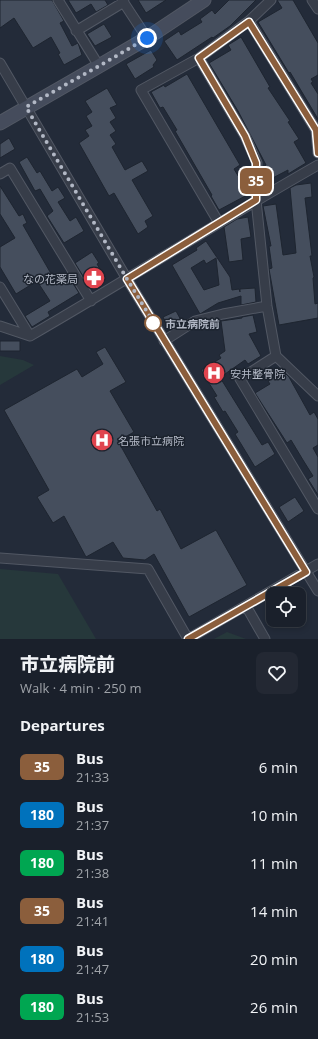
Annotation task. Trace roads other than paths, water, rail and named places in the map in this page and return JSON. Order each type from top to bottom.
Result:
[{"type":"street","points":[[58,0],[99,66]]},
{"type":"street","points":[[0,123],[147,38],[204,0]]},
{"type":"street","points":[[219,223],[141,90],[199,58],[249,22],[271,0]]},
{"type":"street","points":[[312,0],[318,9]]},
{"type":"street","points":[[76,31],[123,1],[147,38]]},
{"type":"street","points":[[249,22],[316,130],[318,153]]},
{"type":"street","points":[[199,58],[245,136],[256,163],[256,200],[267,306],[276,356],[318,396]]},
{"type":"street","points":[[1,68],[26,107],[164,341],[318,591]]},
{"type":"street","points":[[0,326],[30,336],[91,301],[256,200],[318,165]]},
{"type":"street","points":[[0,174],[10,168],[91,301]]},
{"type":"street","points":[[0,287],[30,336]]},
{"type":"street","points":[[164,341],[195,321],[267,306]]},
{"type":"street","points":[[276,356],[240,379],[318,509]]},
{"type":"street","points":[[0,558],[148,569],[188,639],[318,564]]},
{"type":"street","points":[[246,606],[265,639]]},
{"type":"place","name":"なの花薬局","points":[[94,278]]},
{"type":"place","name":"市立病院前","points":[[153,323]]},
{"type":"place","name":"安井整骨院","points":[[214,373]]},
{"type":"place","name":"名張市立病院","points":[[102,440]]}]
